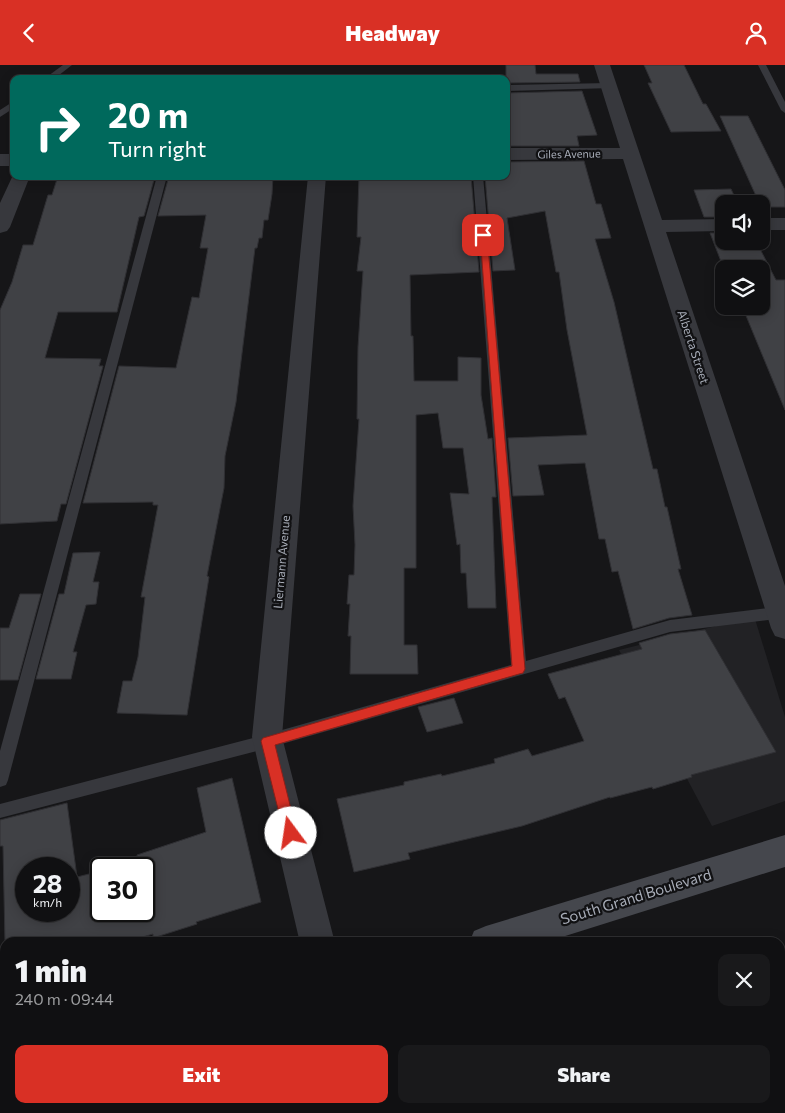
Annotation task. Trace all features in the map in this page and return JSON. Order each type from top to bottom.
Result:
[{"type":"main road","name":"South Grand Boulevard","points":[[523,937],[547,933],[785,851]]},
{"type":"street","name":"Alberta Street","points":[[602,65],[783,618]]},
{"type":"street","name":"Giles Avenue","points":[[510,154],[632,153]]},
{"type":"street","points":[[0,227],[19,180]]},
{"type":"street","name":"Liermann Avenue","points":[[317,180],[268,741],[317,937]]},
{"type":"street","points":[[770,224],[785,224]]},
{"type":"street","points":[[654,226],[715,225]]},
{"type":"lane","points":[[54,75],[68,65]]},
{"type":"lane","points":[[762,65],[785,110]]},
{"type":"lane","points":[[510,87],[609,86]]},
{"type":"lane","points":[[0,781],[161,180]]},
{"type":"lane","points":[[478,180],[519,669]]},
{"type":"lane","points":[[0,811],[268,741],[670,626],[783,618]]},
{"type":"shaded area","points":[[755,619],[785,717],[785,801],[712,826],[619,650],[724,624]]},
{"type":"building","points":[[506,65],[535,65],[536,74],[578,74],[580,82],[510,83],[510,75],[506,75]]},
{"type":"building","points":[[644,65],[684,65],[703,104],[706,104],[721,131],[671,132],[648,83],[652,83]]},
{"type":"building","points":[[582,91],[597,135],[577,136],[579,146],[510,146],[510,93]]},
{"type":"building","points":[[720,116],[748,116],[785,190],[785,207],[770,207],[770,195],[756,195]]},
{"type":"building","points":[[584,161],[596,204],[601,204],[611,238],[595,239],[614,302],[653,469],[657,469],[665,507],[667,507],[681,569],[678,569],[692,615],[669,618],[633,629],[618,571],[612,572],[605,539],[599,539],[585,463],[538,465],[544,495],[513,496],[508,438],[587,435],[567,330],[559,272],[556,272],[545,211],[507,218],[515,270],[493,271],[485,180],[510,180],[510,162]]},
{"type":"building","points":[[57,180],[154,180],[144,216],[139,217],[117,312],[58,312],[45,358],[101,359],[99,366],[103,366],[66,504],[61,504],[57,521],[0,524],[0,310],[12,282],[23,245],[33,245],[48,195],[52,195]]},
{"type":"building","points":[[168,180],[273,180],[268,220],[264,220],[262,238],[259,238],[257,248],[255,248],[236,402],[225,456],[224,488],[207,576],[209,577],[187,715],[117,713],[123,681],[132,681],[138,657],[145,597],[141,597],[158,505],[153,505],[153,502],[83,503],[119,366],[176,368],[192,297],[199,298],[208,248],[200,248],[206,215],[158,216]]},
{"type":"building","points":[[359,180],[471,180],[479,272],[410,275],[411,336],[413,336],[414,381],[458,381],[458,357],[481,358],[481,395],[488,439],[492,438],[496,497],[492,497],[496,608],[468,608],[466,573],[461,573],[460,544],[457,545],[450,493],[469,494],[463,448],[443,448],[438,413],[416,415],[416,568],[404,568],[404,645],[417,645],[418,674],[350,674],[351,636],[348,636],[350,604],[347,604],[349,575],[354,575],[353,506],[359,419],[357,419],[358,347],[363,271],[357,271],[361,237],[357,237]]},
{"type":"building","points":[[731,189],[734,195],[715,195],[715,217],[704,217],[694,190]]},
{"type":"building","points":[[710,233],[715,233],[715,246]]},
{"type":"building","points":[[717,250],[761,250],[766,260],[720,260]]},
{"type":"building","points":[[770,268],[776,280],[785,280],[785,410],[746,315],[770,315]]},
{"type":"building","points":[[100,552],[93,582],[99,582],[96,604],[86,605],[73,652],[77,652],[71,679],[36,679],[59,594],[64,594],[73,553]]},
{"type":"building","points":[[20,594],[41,594],[18,680],[0,680],[0,628],[9,628]]},
{"type":"building","points":[[705,630],[776,752],[691,775],[692,777],[653,789],[652,787],[610,797],[522,826],[408,853],[410,859],[354,872],[337,799],[404,785],[404,782],[441,774],[442,776],[495,763],[494,759],[528,749],[532,756],[584,741],[565,697],[559,699],[548,674],[642,649],[639,643],[670,634]]},
{"type":"building","points":[[454,698],[463,723],[427,732],[418,707]]},
{"type":"building","points":[[232,778],[261,902],[196,922],[197,924],[156,937],[153,937],[153,934],[142,937],[5,937],[3,846],[0,846],[0,820],[67,803],[74,857],[15,857],[15,922],[80,922],[80,876],[90,874],[90,922],[155,922],[155,857],[137,857],[137,855],[206,832],[197,788]]},
{"type":"route","points":[[291,833],[268,741],[519,669],[483,235]]}]
